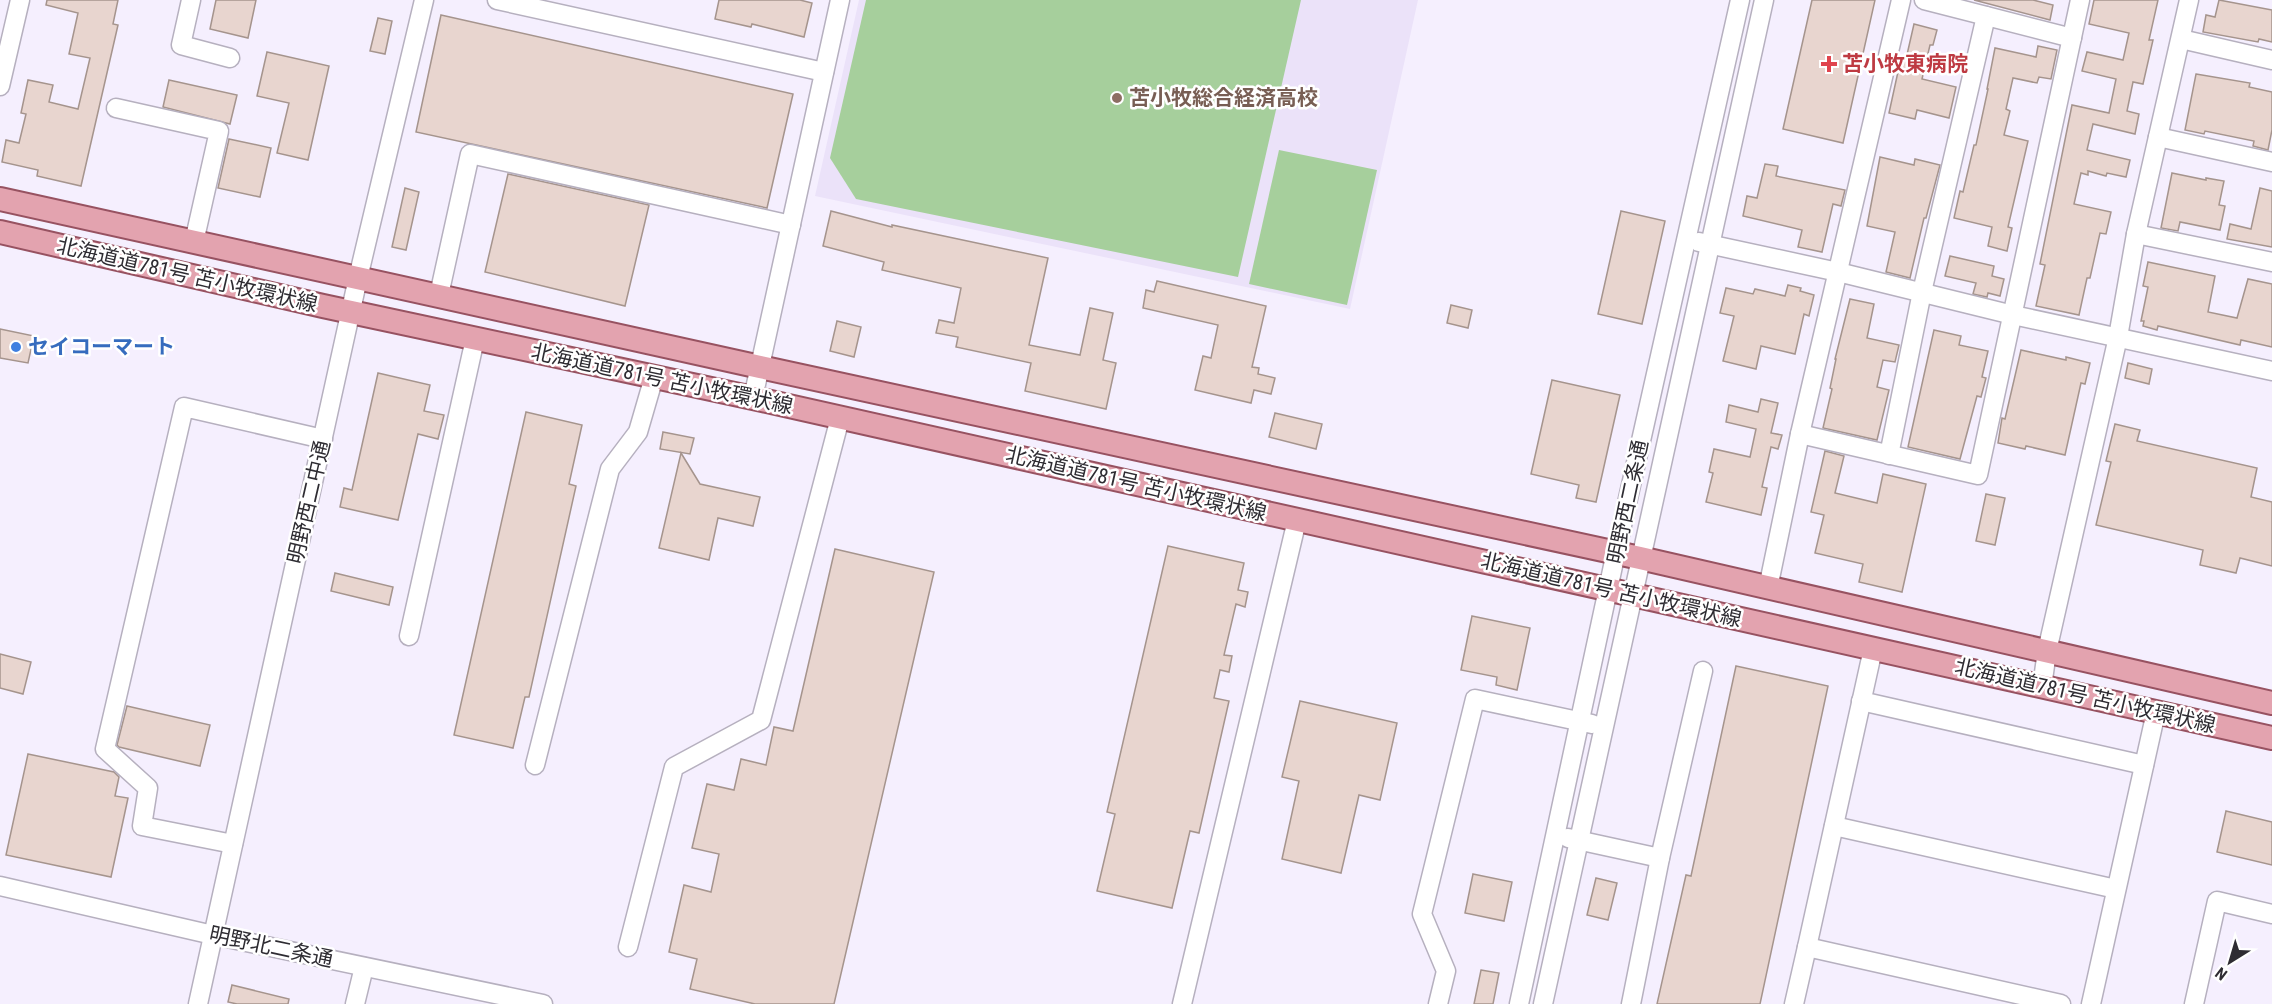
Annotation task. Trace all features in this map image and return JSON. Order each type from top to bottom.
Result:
[{"type":"main road","name":"北海道道781号 苫小牧環状線","points":[[0,199],[760,367],[1617,552],[2272,703]]},
{"type":"main road","name":"北海道道781号 苫小牧環状線","points":[[0,232],[2272,738]]},
{"type":"street","points":[[0,86],[20,0]]},
{"type":"street","points":[[191,0],[181,45],[230,58]]},
{"type":"street","name":"明野西二中通","points":[[198,1004],[358,278],[424,0]]},
{"type":"street","points":[[497,0],[824,72]]},
{"type":"street","points":[[753,398],[840,0]]},
{"type":"street","name":"明野西二条通","points":[[1519,1004],[1740,0]]},
{"type":"street","name":"明野西二条通","points":[[1543,1004],[1764,0]]},
{"type":"street","points":[[1768,588],[1800,434],[1901,0]]},
{"type":"street","points":[[1924,0],[2072,38]]},
{"type":"street","points":[[1800,434],[1978,475],[2080,0]]},
{"type":"street","points":[[2042,687],[2047,651],[2118,337],[2136,234],[2189,0]]},
{"type":"street","points":[[1888,455],[1922,292],[1986,16]]},
{"type":"street","points":[[2181,39],[2272,60]]},
{"type":"street","points":[[117,108],[219,131],[194,242]]},
{"type":"street","points":[[2158,137],[2272,162]]},
{"type":"street","points":[[439,295],[470,154],[791,225]]},
{"type":"street","points":[[2136,234],[2272,262]]},
{"type":"street","points":[[1686,239],[1838,272],[2013,315],[2272,371]]},
{"type":"street","points":[[409,636],[475,339]]},
{"type":"street","points":[[535,765],[610,470],[638,432],[654,377]]},
{"type":"street","points":[[233,844],[142,826],[148,788],[105,749],[184,407],[323,439]]},
{"type":"street","points":[[628,947],[674,767],[761,720],[840,418]]},
{"type":"street","points":[[1182,1004],[1297,520]]},
{"type":"street","points":[[1794,1004],[1873,649]]},
{"type":"street","points":[[1631,1004],[1660,858],[1703,671]]},
{"type":"street","points":[[1438,1004],[1446,971],[1422,914],[1475,699],[1604,727]]},
{"type":"street","points":[[1861,701],[2144,765]]},
{"type":"street","points":[[2091,1004],[2156,712]]},
{"type":"street","points":[[1834,826],[2116,889]]},
{"type":"street","points":[[1556,836],[1660,858]]},
{"type":"street","name":"明野北二条通","points":[[0,886],[213,935],[543,1004]]},
{"type":"street","points":[[2194,1004],[2217,901],[2272,914]]},
{"type":"street","points":[[1807,947],[2061,1004]]},
{"type":"street","points":[[355,1004],[364,967]]},
{"type":"shaded area","name":"苫小牧総合経済高校","points":[[859,0],[1418,0],[1350,309],[815,196]]},
{"type":"green space","name":"苫小牧総合経済高校","points":[[866,0],[1301,0],[1238,277],[856,199],[830,158]]},
{"type":"green space","points":[[1279,150],[1377,170],[1347,305],[1249,284]]},
{"type":"building","points":[[47,0],[118,0],[113,24],[118,25],[81,186],[37,176],[38,170],[2,162],[6,140],[19,143],[26,114],[21,113],[28,80],[53,85],[49,102],[78,109],[90,58],[69,54],[78,13],[46,5]]},
{"type":"building","points":[[216,0],[256,0],[248,38],[210,29]]},
{"type":"building","points":[[719,0],[800,0],[812,3],[804,37],[752,24],[751,27],[715,19]]},
{"type":"building","name":"苫小牧東病院","points":[[1812,0],[1875,0],[1843,143],[1783,129]]},
{"type":"building","points":[[1974,0],[2033,0],[2053,5],[2050,20]]},
{"type":"building","points":[[2094,0],[2158,0],[2149,40],[2153,40],[2143,84],[2133,82],[2127,111],[2139,114],[2135,134],[2093,124],[2087,150],[2130,160],[2126,177],[2107,173],[2106,176],[2088,171],[2088,175],[2081,173],[2074,204],[2111,212],[2106,234],[2100,233],[2079,315],[2036,306],[2045,265],[2040,264],[2072,105],[2109,113],[2116,79],[2082,71],[2087,52],[2123,60],[2129,33],[2089,24]]},
{"type":"building","points":[[2219,0],[2272,10],[2272,42],[2259,39],[2258,42],[2203,32],[2206,15],[2215,17]]},
{"type":"building","points":[[441,15],[793,94],[767,208],[416,132]]},
{"type":"building","points":[[378,18],[392,21],[385,54],[370,51]]},
{"type":"building","points":[[1914,24],[1937,30],[1933,45],[1930,45],[1922,79],[1956,87],[1949,118],[1917,110],[1915,119],[1889,113],[1901,58],[1906,59]]},
{"type":"building","points":[[2038,46],[2057,50],[2051,79],[2039,77],[2037,83],[2013,78],[2006,109],[2010,111],[2004,135],[2028,141],[2008,227],[2012,228],[2007,251],[1988,246],[1992,227],[1954,218],[1960,191],[1963,192],[1974,145],[1976,145],[1995,48],[2036,57]]},
{"type":"building","points":[[267,52],[329,66],[308,160],[277,153],[289,103],[257,96]]},
{"type":"building","points":[[2196,74],[2250,83],[2249,87],[2272,92],[2272,130],[2268,150],[2253,146],[2254,141],[2205,131],[2204,134],[2185,130]]},
{"type":"building","points":[[169,80],[237,95],[230,124],[163,107]]},
{"type":"building","points":[[229,139],[271,148],[260,197],[218,188]]},
{"type":"building","points":[[1880,157],[1914,165],[1915,159],[1940,165],[1926,218],[1924,218],[1910,278],[1886,272],[1895,232],[1867,226]]},
{"type":"building","points":[[1765,164],[1778,166],[1776,176],[1845,190],[1841,206],[1833,204],[1822,252],[1798,247],[1802,230],[1743,216],[1747,196],[1757,198]]},
{"type":"building","points":[[2172,173],[2224,181],[2219,205],[2225,206],[2220,230],[2180,222],[2178,231],[2161,228]]},
{"type":"building","points":[[508,174],[649,205],[625,306],[485,272]]},
{"type":"building","points":[[405,188],[419,192],[406,250],[392,247]]},
{"type":"building","points":[[2260,188],[2272,191],[2272,247],[2227,239],[2230,224],[2251,229]]},
{"type":"building","points":[[831,211],[892,227],[892,225],[1048,258],[1029,345],[1080,355],[1090,308],[1113,313],[1103,360],[1116,363],[1106,409],[1025,391],[1031,363],[956,347],[958,337],[936,333],[939,320],[954,323],[961,288],[882,270],[884,262],[823,246]]},
{"type":"building","points":[[1621,211],[1665,221],[1642,324],[1598,314]]},
{"type":"building","points":[[1950,256],[1994,266],[1992,276],[2004,279],[2000,296],[1988,293],[1987,297],[1973,294],[1976,283],[1945,276]]},
{"type":"building","points":[[2148,262],[2215,276],[2208,312],[2237,318],[2248,279],[2272,284],[2272,347],[2241,340],[2240,345],[2158,326],[2157,330],[2143,326],[2144,321],[2141,321],[2148,287],[2143,286]]},
{"type":"building","points":[[1157,281],[1266,306],[1252,367],[1259,368],[1258,374],[1275,378],[1271,394],[1254,390],[1251,403],[1195,390],[1203,356],[1211,358],[1218,325],[1143,308],[1146,290],[1154,292]]},
{"type":"building","points":[[1788,285],[1801,288],[1800,291],[1814,295],[1809,316],[1804,314],[1795,354],[1761,346],[1756,369],[1723,361],[1734,316],[1720,313],[1726,288],[1753,294],[1755,289],[1785,296]]},
{"type":"building","points":[[1850,299],[1874,304],[1867,338],[1899,345],[1895,362],[1883,360],[1877,387],[1889,390],[1877,440],[1823,428],[1832,389],[1830,388],[1835,359]]},
{"type":"building","points":[[1451,305],[1472,310],[1468,328],[1447,323]]},
{"type":"building","points":[[837,321],[861,327],[854,357],[830,351]]},
{"type":"building","name":"セイコーマート","points":[[0,329],[34,336],[28,363],[0,358]]},
{"type":"building","points":[[1934,330],[1961,336],[1959,345],[1988,351],[1982,377],[1986,378],[1981,397],[1977,396],[1960,459],[1908,447]]},
{"type":"building","points":[[2021,350],[2090,363],[2085,384],[2081,383],[2065,455],[2026,446],[2025,449],[1998,443],[2002,418],[2005,419]]},
{"type":"building","points":[[2128,363],[2152,369],[2149,384],[2125,378]]},
{"type":"building","points":[[378,373],[430,385],[424,411],[444,415],[438,439],[418,434],[398,520],[340,507],[344,488],[352,490]]},
{"type":"building","points":[[1552,380],[1620,395],[1596,502],[1576,498],[1579,485],[1531,474]]},
{"type":"building","points":[[1761,399],[1778,403],[1771,433],[1782,435],[1778,449],[1771,447],[1762,487],[1767,488],[1761,515],[1706,502],[1713,473],[1709,472],[1714,449],[1750,457],[1756,429],[1726,422],[1729,405],[1758,412]]},
{"type":"building","points":[[526,412],[582,425],[569,484],[576,486],[529,697],[525,697],[513,748],[454,735]]},
{"type":"building","points":[[1275,413],[1322,424],[1316,449],[1269,437]]},
{"type":"building","points":[[2115,424],[2140,430],[2137,441],[2257,468],[2251,497],[2272,502],[2272,566],[2240,558],[2236,573],[2200,565],[2203,550],[2096,525],[2111,462],[2106,461]]},
{"type":"building","points":[[663,432],[694,438],[690,454],[660,449]]},
{"type":"building","points":[[1825,451],[1844,456],[1835,493],[1877,503],[1883,474],[1926,484],[1902,592],[1859,582],[1863,564],[1815,553],[1824,515],[1811,512]]},
{"type":"building","points":[[681,453],[700,484],[760,497],[753,526],[718,518],[709,560],[659,548]]},
{"type":"building","points":[[1986,494],[2005,498],[1995,545],[1976,541]]},
{"type":"building","points":[[1168,546],[1244,563],[1238,590],[1248,592],[1245,607],[1236,604],[1224,655],[1232,656],[1229,672],[1220,670],[1214,698],[1229,701],[1199,833],[1190,831],[1172,908],[1097,891],[1115,814],[1107,812]]},
{"type":"building","points":[[835,549],[934,572],[834,1004],[755,1004],[690,989],[697,959],[669,952],[684,885],[711,892],[719,854],[692,848],[707,784],[734,790],[741,759],[766,765],[774,727],[793,731]]},
{"type":"building","points":[[335,573],[393,587],[389,605],[331,591]]},
{"type":"building","points":[[1472,616],[1530,628],[1517,690],[1496,685],[1497,677],[1461,670]]},
{"type":"building","points":[[0,654],[31,662],[23,694],[0,688]]},
{"type":"building","points":[[1736,666],[1828,686],[1760,1004],[1657,1004],[1686,875],[1691,876]]},
{"type":"building","points":[[1300,701],[1397,723],[1380,800],[1359,795],[1341,873],[1282,859],[1299,781],[1282,777]]},
{"type":"building","points":[[127,706],[210,725],[200,766],[119,747],[117,745]]},
{"type":"building","points":[[28,754],[114,772],[119,777],[115,796],[128,798],[111,877],[6,855]]},
{"type":"building","points":[[2226,811],[2272,822],[2272,865],[2217,852]]},
{"type":"building","points":[[1473,874],[1512,882],[1504,921],[1465,913]]},
{"type":"building","points":[[1596,878],[1617,883],[1608,920],[1587,915]]},
{"type":"building","points":[[1481,970],[1499,973],[1493,1004],[1474,1004]]},
{"type":"building","points":[[232,985],[289,999],[288,1004],[228,1002]]},
{"type":"place","name":"苫小牧東病院","points":[[1829,64]]},
{"type":"place","name":"苫小牧総合経済高校","points":[[1117,98]]},
{"type":"place","name":"セイコーマート","points":[[16,347]]}]
